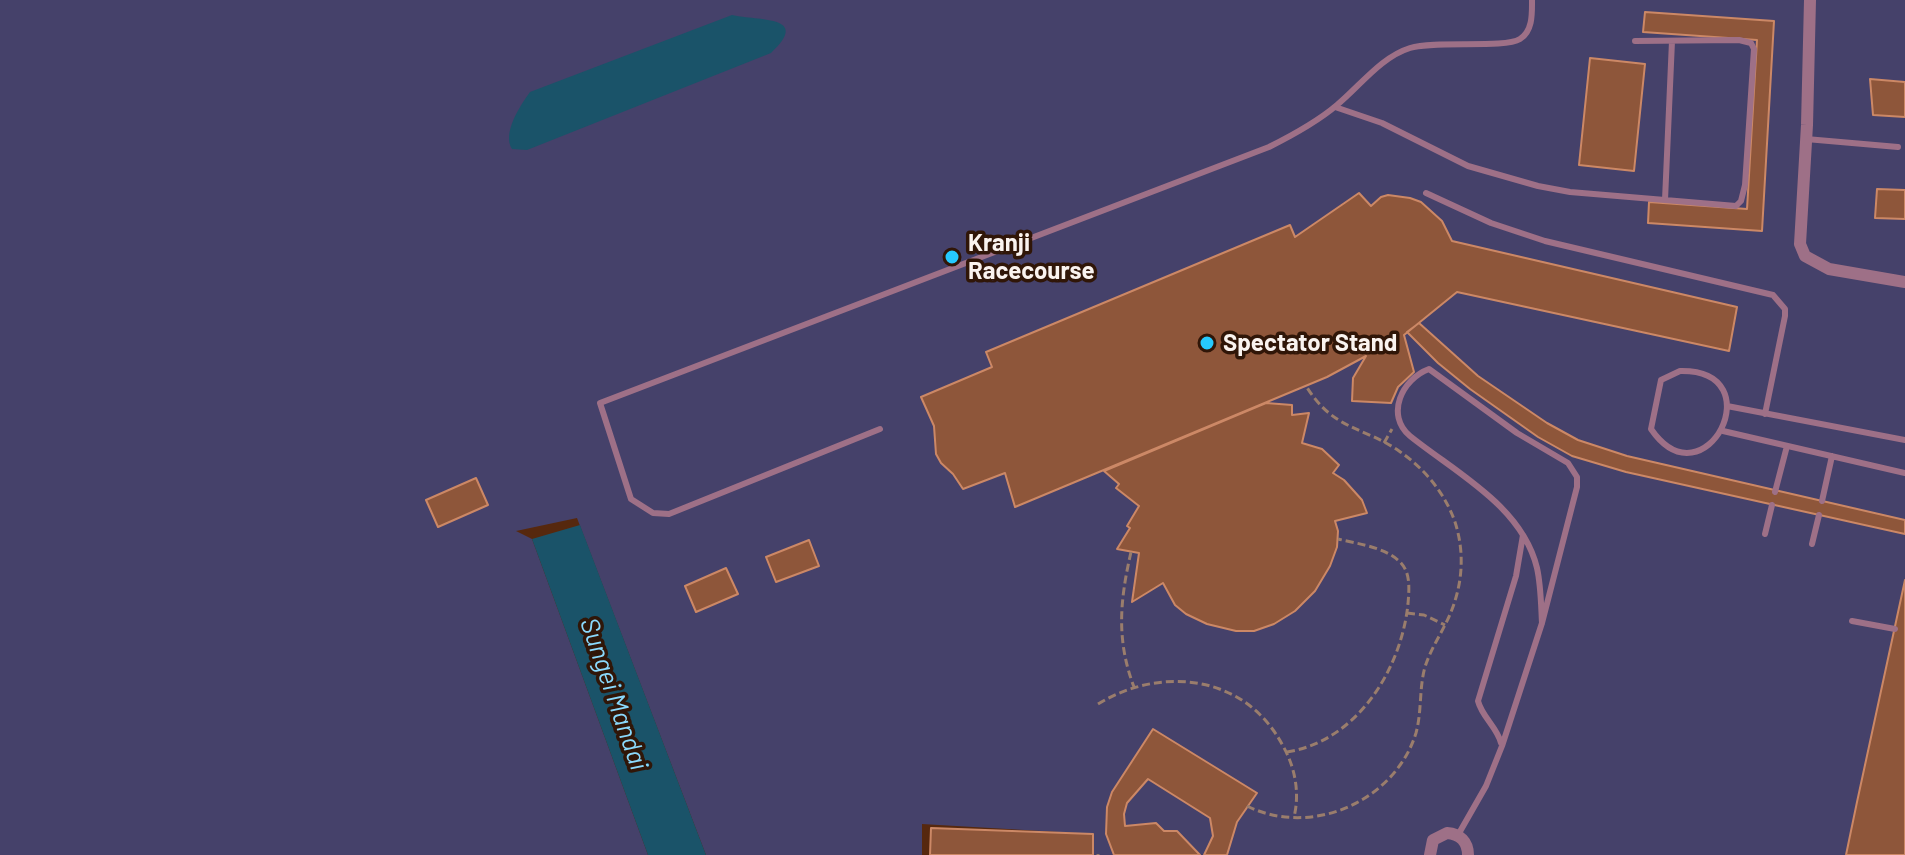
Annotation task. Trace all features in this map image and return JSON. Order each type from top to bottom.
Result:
[{"type":"street","points":[[1810,0],[1800,244],[1805,256],[1829,269],[1905,282]]},
{"type":"street","points":[[1430,855],[1430,846],[1437,837],[1447,833],[1458,835],[1470,852]]},
{"type":"lane","points":[[880,429],[669,514],[653,513],[631,499],[600,403],[1293,136],[1335,107],[1376,69],[1408,49],[1435,43],[1499,43],[1520,39],[1531,21],[1532,0]]},
{"type":"lane","points":[[1335,107],[1382,123],[1468,166],[1538,186],[1570,192],[1736,206],[1741,201],[1745,185],[1754,49],[1751,43],[1739,40],[1635,41]]},
{"type":"lane","points":[[1665,200],[1672,41]]},
{"type":"lane","points":[[1806,139],[1898,147]]},
{"type":"lane","points":[[1426,193],[1491,223],[1545,241],[1773,295],[1785,309],[1785,316],[1765,414]]},
{"type":"lane","points":[[1458,835],[1486,786],[1502,746],[1542,623],[1577,487],[1573,468],[1517,433],[1429,369],[1416,373],[1404,385],[1398,406],[1400,424],[1410,436],[1498,504],[1523,535],[1536,566],[1542,623]]},
{"type":"lane","points":[[1680,371],[1702,373],[1719,386],[1727,406],[1723,431],[1708,446],[1687,451],[1666,445],[1658,439],[1651,429],[1661,380],[1680,371]]},
{"type":"lane","points":[[1727,406],[1905,440]]},
{"type":"lane","points":[[1723,431],[1905,473]]},
{"type":"lane","points":[[1775,492],[1787,446]]},
{"type":"lane","points":[[1822,501],[1832,456]]},
{"type":"lane","points":[[1765,534],[1772,505]]},
{"type":"lane","points":[[1812,544],[1819,515]]},
{"type":"lane","points":[[1502,746],[1478,701],[1516,576],[1523,535]]},
{"type":"lane","points":[[1852,621],[1895,629]]},
{"type":"path","points":[[1247,806],[1272,816],[1294,817],[1342,811],[1387,783],[1415,736],[1425,667],[1454,607],[1461,573],[1455,522],[1432,480],[1398,450],[1337,420],[1306,386]]},
{"type":"path","points":[[1384,443],[1394,427],[1400,424]]},
{"type":"path","points":[[1287,752],[1326,738],[1352,719],[1372,697],[1394,662],[1402,642],[1410,589],[1401,563],[1379,550],[1338,539]]},
{"type":"path","points":[[1131,552],[1120,607],[1120,629],[1125,665],[1134,687]]},
{"type":"path","points":[[1407,613],[1424,615],[1445,625]]},
{"type":"path","points":[[1098,704],[1134,687],[1164,681],[1197,681],[1226,691],[1259,713],[1278,735],[1287,752],[1296,785],[1294,817]]},
{"type":"shaded area","name":"Kranji Racecourse","points":[[0,0],[1905,0],[1905,855],[1093,855],[1093,834],[922,824],[922,855],[706,855],[577,518],[516,531],[532,539],[648,855],[0,855]]},
{"type":"water","points":[[732,15],[777,22],[784,26],[786,32],[771,53],[527,150],[512,149],[509,143],[511,128],[530,92]]},
{"type":"water","name":"Sungei Mandai","points":[[580,525],[706,855],[648,855],[532,539]]},
{"type":"building","points":[[1645,12],[1774,21],[1762,231],[1648,223],[1649,202],[1747,209],[1757,40],[1643,32]]},
{"type":"building","points":[[1590,58],[1645,64],[1634,171],[1579,165]]},
{"type":"building","points":[[1870,79],[1905,82],[1905,117],[1873,115]]},
{"type":"building","points":[[1877,189],[1905,190],[1905,219],[1875,218]]},
{"type":"building","name":"Spectator Stand","points":[[1359,193],[1371,206],[1388,195],[1421,202],[1442,221],[1452,241],[1737,307],[1729,351],[1457,292],[1404,335],[1414,372],[1398,387],[1391,403],[1352,401],[1353,378],[1366,356],[1327,377],[1015,507],[1005,473],[963,489],[941,463],[936,454],[934,426],[921,397],[992,367],[986,352],[1290,225],[1295,237]]},
{"type":"building","points":[[1419,323],[1478,376],[1578,440],[1627,456],[1905,520],[1905,534],[1626,472],[1572,456],[1538,437],[1438,363],[1407,332]]},
{"type":"building","points":[[1266,403],[1292,405],[1292,415],[1309,413],[1302,443],[1322,449],[1339,465],[1333,473],[1362,500],[1367,513],[1335,521],[1337,547],[1315,591],[1295,611],[1274,624],[1254,631],[1236,631],[1207,624],[1186,614],[1175,605],[1163,583],[1132,602],[1139,553],[1117,549],[1139,506],[1116,488],[1119,484],[1104,471]]},
{"type":"building","points":[[476,478],[488,505],[438,527],[426,500]]},
{"type":"building","points":[[809,540],[819,566],[776,582],[766,557]]},
{"type":"building","points":[[726,568],[738,594],[696,612],[685,586]]},
{"type":"building","points":[[1905,580],[1905,855],[1846,855],[1857,802]]},
{"type":"building","points":[[1153,729],[1257,793],[1237,822],[1227,855],[1204,855],[1213,836],[1210,818],[1148,779],[1127,803],[1125,826],[1156,823],[1164,831],[1177,831],[1200,855],[1114,855],[1106,834],[1107,807],[1112,792]]},
{"type":"building","points":[[931,828],[1093,834],[1093,855],[930,855]]},
{"type":"place","name":"Kranji Racecourse","points":[[952,257]]},
{"type":"place","name":"Spectator Stand","points":[[1207,343]]}]
